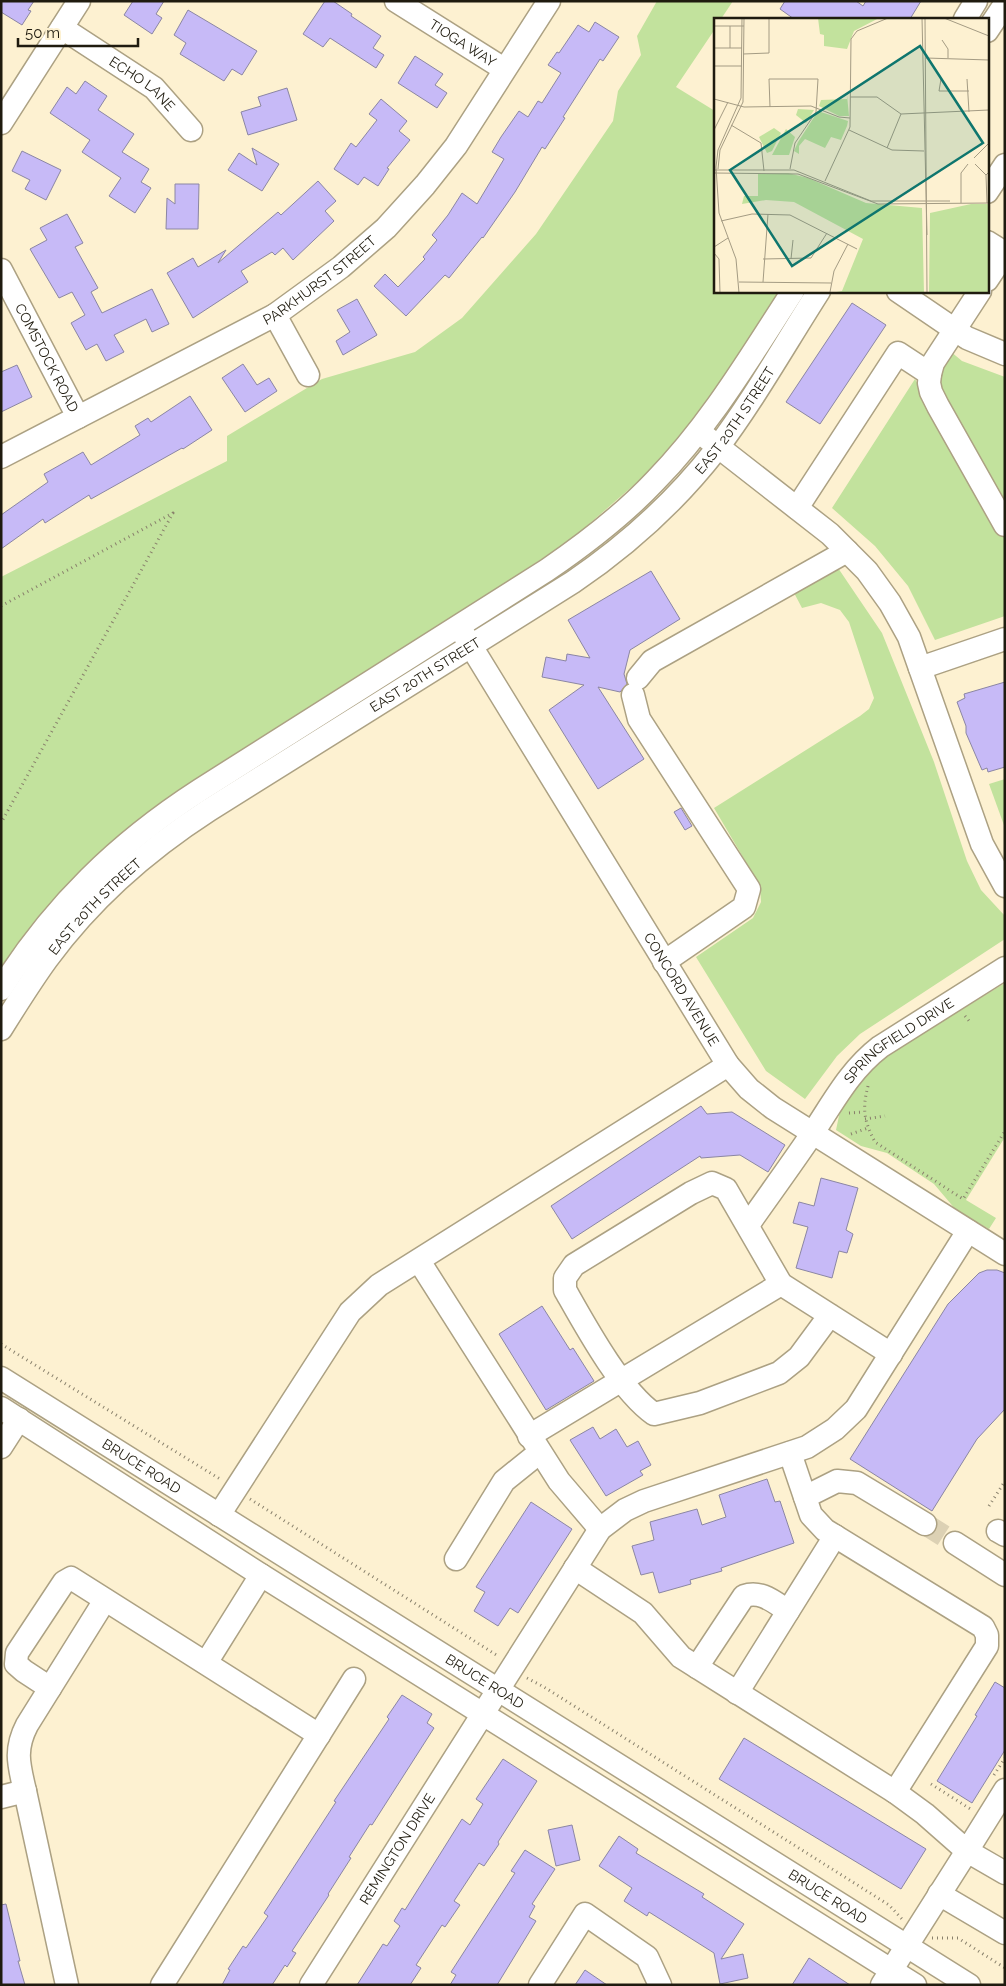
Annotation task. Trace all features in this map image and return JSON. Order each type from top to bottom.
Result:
[{"type":"street","points":[[1,123],[79,1]]},
{"type":"street","name":"TIOGA WAY","points":[[396,1],[504,69]]},
{"type":"street","name":"PARKHURST STREET","points":[[1,457],[276,315],[341,267],[386,228],[425,185],[456,146],[549,1]]},
{"type":"street","points":[[966,18],[976,1]]},
{"type":"street","points":[[988,30],[1005,4]]},
{"type":"street","name":"ECHO LANE","points":[[62,28],[154,88],[191,130]]},
{"type":"street","points":[[988,190],[1005,165]]},
{"type":"street","points":[[988,243],[1005,253],[988,278]]},
{"type":"street","name":"COMSTOCK ROAD","points":[[1,270],[78,417]]},
{"type":"street","name":"EAST 20TH STREET","points":[[1,989],[47,924],[78,889],[110,857],[147,826],[547,570],[602,529],[655,482],[699,431],[724,398],[792,292]]},
{"type":"street","name":"EAST 20TH STREET","points":[[1,1029],[60,941],[104,892],[152,850],[209,810],[573,582],[612,554],[666,506],[718,446],[818,292]]},
{"type":"street","points":[[899,292],[967,338],[1005,354]]},
{"type":"street","points":[[979,292],[940,351],[930,374],[930,392],[1005,525]]},
{"type":"street","points":[[276,315],[308,375]]},
{"type":"street","points":[[797,508],[898,352],[930,374]]},
{"type":"street","points":[[699,431],[830,534],[867,571],[890,603],[908,637],[920,668],[982,844],[1005,886]]},
{"type":"street","points":[[664,962],[744,907],[749,889],[639,720],[636,686],[652,661],[847,551]]},
{"type":"street","name":"CONCORD AVENUE","points":[[459,627],[728,1066],[749,1089],[772,1108],[1005,1254]]},
{"type":"street","points":[[920,668],[1005,639]]},
{"type":"street","name":"SPRINGFIELD DRIVE","points":[[748,1225],[848,1078],[871,1054],[1005,968]]},
{"type":"street","points":[[220,1515],[350,1312],[379,1285],[728,1066]]},
{"type":"street","points":[[830,1315],[799,1357],[779,1373],[700,1403],[654,1414],[645,1408],[621,1381],[565,1290],[565,1278],[574,1265],[712,1182],[726,1189],[781,1284],[830,1315],[891,1354]]},
{"type":"street","points":[[419,1261],[558,1481],[600,1529],[625,1510],[644,1501],[807,1447],[835,1429],[856,1409],[968,1231]]},
{"type":"street","points":[[456,1559],[504,1481],[534,1444],[621,1381],[781,1284]]},
{"type":"street","name":"BRUCE ROAD","points":[[1,1378],[498,1690],[919,1938],[968,1985]]},
{"type":"street","points":[[1,1447],[10,1414]]},
{"type":"street","name":"BRUCE ROAD","points":[[10,1414],[483,1713],[887,1977],[915,1985]]},
{"type":"street","points":[[790,1453],[811,1515],[825,1530],[983,1628],[996,1640],[988,1646],[895,1792]]},
{"type":"street","points":[[805,1497],[837,1481],[856,1483],[925,1524]]},
{"type":"street","name":"REMINGTON DRIVE","points":[[311,1985],[600,1529]]},
{"type":"street","points":[[737,1693],[835,1536]]},
{"type":"street","points":[[955,1543],[1005,1575]]},
{"type":"street","points":[[575,1568],[638,1609],[681,1657],[895,1792],[925,1814],[967,1851],[1005,1873]]},
{"type":"street","points":[[206,1663],[262,1575]]},
{"type":"street","points":[[50,1688],[16,1664],[18,1653],[64,1582],[72,1578],[319,1735]]},
{"type":"street","points":[[697,1667],[744,1596],[752,1593],[760,1594],[788,1611]]},
{"type":"street","points":[[67,1985],[18,1760],[20,1742],[27,1725],[105,1600]]},
{"type":"street","points":[[162,1985],[354,1679]]},
{"type":"street","points":[[887,1977],[919,1938],[939,1894],[967,1851],[998,1785]]},
{"type":"street","points":[[1,1797],[24,1792]]},
{"type":"street","points":[[939,1894],[1005,1933]]},
{"type":"street","points":[[540,1985],[585,1914],[647,1957],[660,1985]]},
{"type":"path","points":[[1,606],[173,513],[1,823]]},
{"type":"path","points":[[957,1021],[965,1016],[970,1022]]},
{"type":"path","points":[[873,1080],[867,1087],[863,1112],[875,1142],[962,1199],[1005,1131]]},
{"type":"path","points":[[845,1113],[863,1112]]},
{"type":"path","points":[[865,1119],[885,1116]]},
{"type":"path","points":[[843,1129],[850,1134],[868,1128]]},
{"type":"path","points":[[1,1344],[236,1489],[495,1653],[511,1669],[544,1687],[889,1905],[919,1938],[958,1938],[1005,1968]]},
{"type":"path","points":[[989,1506],[1005,1481]]},
{"type":"path","points":[[998,1785],[1005,1758]]},
{"type":"path","points":[[931,1784],[972,1810],[976,1803]]},
{"type":"green space","points":[[657,1],[733,1],[722,18],[714,18],[714,30],[676,87],[714,110],[714,292],[780,292],[701,412],[658,464],[573,538],[112,844],[1,972],[1,577],[227,461],[227,436],[322,379],[415,352],[462,318],[536,234],[613,121],[618,91],[641,55],[637,36]]},
{"type":"green space","points":[[950,351],[962,361],[1005,377],[1005,509],[941,396],[939,369]]},
{"type":"green space","points":[[915,379],[1005,539],[1005,616],[935,640],[908,586],[875,546],[832,508]]},
{"type":"green space","points":[[836,565],[882,633],[934,762],[967,861],[981,890],[1005,916],[1005,939],[860,1034],[837,1056],[805,1099],[766,1071],[696,957],[753,918],[761,902],[760,886],[714,808],[860,716],[869,709],[874,698],[849,622],[840,610],[821,603],[802,608],[792,589]]},
{"type":"green space","points":[[1005,779],[1005,828],[989,784]]},
{"type":"green space","points":[[1005,983],[1005,1137],[966,1200],[996,1218],[989,1229],[956,1210],[934,1184],[887,1153],[861,1146],[836,1130],[840,1111],[880,1059]]},
{"type":"building","points":[[1,1],[34,1],[28,10],[31,11],[22,25],[1,12]]},
{"type":"building","points":[[133,1],[164,1],[156,14],[162,18],[152,34],[124,15]]},
{"type":"building","points":[[325,1],[333,1],[352,14],[351,16],[381,36],[373,48],[384,55],[376,68],[330,38],[323,47],[303,34]]},
{"type":"building","points":[[785,1],[856,1],[863,6],[866,1],[921,1],[911,18],[793,18],[780,9]]},
{"type":"building","points":[[188,10],[257,51],[242,75],[232,69],[224,81],[180,54],[186,43],[174,35]]},
{"type":"building","points":[[595,22],[619,37],[603,61],[600,59],[545,149],[542,147],[515,192],[483,238],[449,278],[445,275],[406,316],[374,286],[385,274],[398,287],[425,259],[423,257],[437,240],[432,235],[462,193],[477,204],[504,159],[492,152],[501,137],[519,111],[528,117],[538,101],[542,103],[561,73],[548,65],[557,52],[559,53],[578,25],[589,32]]},
{"type":"building","points":[[415,56],[443,74],[435,85],[447,93],[437,108],[398,83]]},
{"type":"building","points":[[85,81],[107,96],[98,110],[134,134],[122,152],[149,169],[141,182],[151,188],[135,213],[109,196],[121,178],[82,152],[90,140],[50,113],[67,87],[76,94]]},
{"type":"building","points":[[287,88],[297,120],[248,135],[241,112],[261,106],[258,97]]},
{"type":"building","points":[[381,99],[407,121],[399,131],[410,140],[387,168],[389,169],[378,186],[364,177],[358,185],[334,169],[351,143],[356,147],[377,120],[369,114]]},
{"type":"building","points":[[252,148],[279,164],[262,191],[228,170],[239,153],[257,165]]},
{"type":"building","points":[[22,151],[61,170],[46,200],[25,189],[30,180],[12,171]]},
{"type":"building","points":[[318,181],[336,201],[325,211],[334,221],[293,260],[283,248],[275,255],[272,252],[241,271],[248,282],[193,318],[167,273],[193,258],[198,267],[226,250],[218,263],[278,212],[281,215]]},
{"type":"building","points":[[175,184],[199,184],[198,229],[166,229],[167,198],[175,204]]},
{"type":"building","points":[[67,214],[83,243],[75,247],[98,288],[91,292],[102,313],[152,289],[169,324],[152,332],[146,319],[114,335],[124,352],[106,361],[97,344],[86,350],[71,323],[85,315],[72,292],[59,298],[30,249],[47,240],[40,228]]},
{"type":"building","points":[[357,299],[377,335],[343,355],[336,341],[350,332],[337,310]]},
{"type":"building","points":[[852,303],[886,325],[820,424],[786,402]]},
{"type":"building","points":[[243,364],[257,385],[269,378],[277,391],[245,412],[222,378]]},
{"type":"building","points":[[17,365],[32,397],[1,412],[1,372]]},
{"type":"building","points":[[190,396],[212,430],[183,449],[91,499],[89,495],[45,523],[43,519],[1,549],[1,515],[48,482],[44,474],[83,452],[91,465],[140,435],[135,426],[148,418],[151,422]]},
{"type":"building","points":[[651,571],[680,619],[630,650],[624,674],[627,684],[620,692],[598,687],[644,759],[598,789],[549,710],[584,685],[542,677],[546,657],[566,661],[567,654],[590,658],[568,620]]},
{"type":"building","points":[[1005,682],[1005,767],[988,772],[987,768],[982,770],[966,733],[966,726],[957,702],[965,698],[964,694]]},
{"type":"building","points":[[681,808],[692,826],[685,830],[674,812]]},
{"type":"building","points":[[701,1106],[707,1114],[732,1112],[785,1145],[768,1172],[740,1155],[701,1158],[700,1156],[572,1239],[551,1206]]},
{"type":"building","points":[[821,1178],[858,1188],[846,1230],[853,1234],[847,1253],[839,1251],[832,1278],[796,1268],[808,1227],[793,1223],[799,1202],[814,1206]]},
{"type":"building","points":[[987,1270],[997,1270],[1005,1273],[1005,1409],[977,1439],[932,1511],[850,1459],[948,1304],[979,1273]]},
{"type":"building","points":[[542,1306],[570,1350],[573,1348],[594,1381],[546,1410],[499,1334]]},
{"type":"building","points":[[593,1427],[600,1439],[616,1429],[627,1447],[638,1441],[651,1465],[640,1471],[643,1475],[606,1496],[570,1440]]},
{"type":"building","points":[[767,1479],[775,1502],[780,1501],[794,1543],[721,1568],[722,1571],[690,1580],[691,1584],[659,1593],[653,1572],[641,1575],[632,1546],[654,1540],[650,1522],[697,1509],[702,1525],[726,1517],[719,1495]]},
{"type":"building","points":[[531,1502],[572,1529],[518,1613],[510,1608],[498,1626],[474,1611],[485,1592],[476,1587]]},
{"type":"building","points":[[995,1682],[1005,1688],[1005,1750],[972,1803],[937,1781],[977,1716],[975,1715]]},
{"type":"building","points":[[402,1695],[432,1714],[427,1723],[434,1728],[372,1825],[370,1824],[349,1857],[351,1858],[329,1895],[292,1951],[296,1953],[287,1967],[285,1965],[272,1985],[222,1985],[230,1970],[228,1969],[243,1946],[246,1948],[268,1916],[264,1913],[336,1802],[334,1801],[389,1719],[387,1717]]},
{"type":"building","points":[[744,1738],[926,1849],[901,1889],[719,1779]]},
{"type":"building","points":[[503,1759],[537,1781],[484,1866],[479,1863],[454,1901],[460,1905],[445,1927],[442,1925],[416,1965],[421,1968],[410,1985],[357,1985],[383,1944],[387,1946],[400,1926],[394,1921],[402,1908],[405,1910],[462,1819],[470,1825],[483,1804],[476,1799]]},
{"type":"building","points":[[572,1825],[580,1860],[556,1866],[548,1830]]},
{"type":"building","points":[[619,1836],[638,1849],[636,1853],[704,1894],[702,1897],[744,1924],[721,1959],[743,1954],[748,1978],[720,1984],[714,1953],[649,1912],[647,1916],[624,1901],[632,1888],[599,1866]]},
{"type":"building","points":[[525,1850],[555,1869],[532,1904],[535,1906],[529,1917],[536,1921],[497,1985],[450,1985],[456,1975],[451,1972],[515,1873],[511,1871]]},
{"type":"building","points":[[6,1904],[25,1985],[1,1985],[1,1905]]},
{"type":"building","points":[[809,1958],[850,1985],[792,1985]]},
{"type":"building","points":[[585,1970],[607,1985],[575,1985]]},
{"type":"tunnel","points":[[925,1524],[955,1543]]}]
